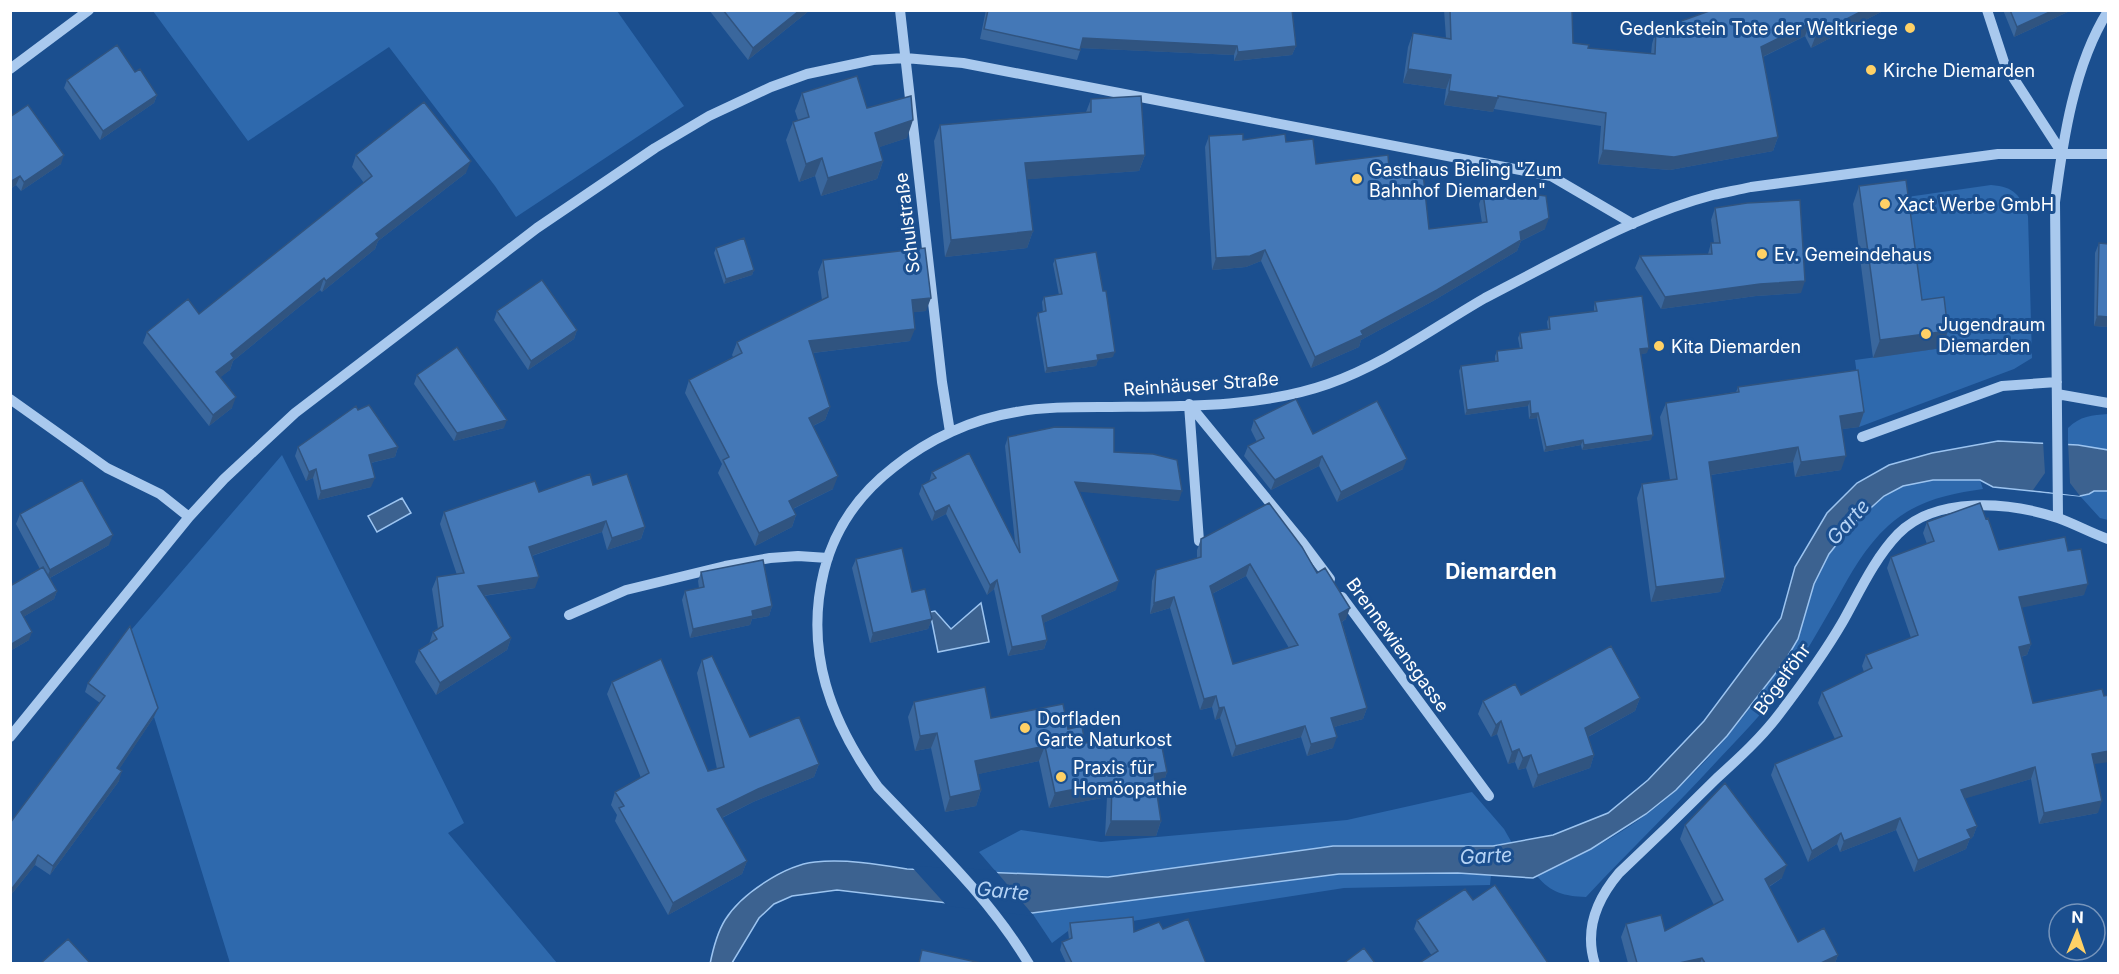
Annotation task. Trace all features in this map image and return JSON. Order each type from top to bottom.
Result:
[{"type":"street","points":[[10,69],[89,10]]},
{"type":"street","name":"Schulstraße","points":[[900,10],[942,382],[950,432]]},
{"type":"street","points":[[1987,10],[2005,64],[2062,153]]},
{"type":"street","points":[[2058,518],[2055,202],[2062,153],[2088,48],[2109,11]]},
{"type":"street","points":[[10,737],[189,517],[224,479],[295,413],[537,228],[655,148],[709,116],[771,87],[807,74],[873,60],[905,58],[963,63],[1551,176],[1633,225]]},
{"type":"street","name":"Reinhäuser Straße","points":[[1029,963],[990,907],[878,787],[845,735],[827,695],[821,669],[818,620],[828,558],[838,535],[860,498],[878,479],[903,459],[950,432],[976,422],[1016,412],[1060,407],[1189,404],[1264,399],[1326,385],[1388,358],[1487,298],[1595,241],[1711,196],[1751,187],[1998,154],[2109,154]]},
{"type":"street","points":[[1862,436],[2002,386],[2057,382]]},
{"type":"street","points":[[2057,394],[2109,403]]},
{"type":"street","points":[[10,399],[107,468],[160,494],[189,517]]},
{"type":"street","points":[[1189,404],[1199,541]]},
{"type":"street","name":"Brennewiensgasse","points":[[1189,404],[1303,543],[1489,796]]},
{"type":"street","name":"Bögelföhr","points":[[1595,963],[1592,955],[1591,928],[1595,912],[1608,887],[1619,873],[1779,715],[1836,633],[1878,561],[1898,534],[1916,520],[1959,506],[1997,506],[2058,518],[2109,539]]},
{"type":"street","points":[[569,615],[626,590],[725,566],[789,557],[828,558]]},
{"type":"shaded area","points":[[153,11],[617,11],[684,106],[516,217],[389,47],[248,141]]},
{"type":"shaded area","points":[[1991,185],[2006,188],[2015,193],[2028,216],[2032,358],[2014,369],[1859,427],[1853,384],[1858,383],[1855,360],[1942,348],[1915,318],[1900,198]]},
{"type":"shaded area","points":[[2108,414],[2108,450],[2068,445],[2068,428],[2073,424],[2087,417]]},
{"type":"shaded area","points":[[282,455],[464,823],[448,833],[557,963],[230,963],[154,717],[126,636]]},
{"type":"shaded area","points":[[1933,480],[1980,480],[1983,489],[1945,496],[1909,510],[1880,534],[1859,561],[1805,654],[1768,705],[1744,733],[1586,897],[1558,892],[1542,882],[1537,876],[1592,849],[1627,828],[1661,803],[1706,761],[1759,696],[1790,653],[1813,586],[1837,542],[1861,515],[1888,493],[1906,485]]},
{"type":"shaded area","points":[[2094,491],[2108,491],[2108,520],[2100,518],[2080,496]]},
{"type":"shaded area","points":[[1472,792],[1504,829],[1512,843],[1493,846],[1333,846],[1108,877],[997,873],[979,852],[1021,830],[1101,842],[1347,820]]},
{"type":"shaded area","points":[[1339,874],[1491,875],[1490,885],[1344,888],[1068,931],[1052,943],[1032,913]]},
{"type":"water","name":"Garte","points":[[1998,441],[2078,445],[2108,450],[2108,491],[2094,491],[2080,496],[1993,487],[1980,480],[1933,480],[1903,486],[1884,496],[1853,524],[1829,554],[1814,584],[1798,639],[1785,661],[1727,736],[1676,790],[1646,814],[1591,849],[1533,878],[1458,873],[1339,874],[1032,913],[837,890],[792,896],[774,904],[759,918],[732,963],[710,964],[722,925],[732,910],[765,882],[803,864],[826,861],[907,869],[1108,877],[1333,846],[1493,846],[1553,835],[1608,813],[1648,780],[1704,721],[1781,618],[1795,567],[1827,513],[1857,483],[1889,465],[1932,453]]},
{"type":"water","points":[[402,498],[411,513],[377,532],[368,516]]},
{"type":"water","points":[[981,603],[989,642],[938,652],[930,612],[935,611],[951,629]]},
{"type":"pier","points":[[2043,441],[2068,442],[2070,483],[2080,496],[2033,490],[2045,473]]},
{"type":"pier","points":[[911,866],[995,870],[1034,916],[947,906]]},
{"type":"building","points":[[723,10],[800,10],[753,48]]},
{"type":"building","points":[[988,10],[1292,10],[1296,46],[1238,52],[1237,46],[1083,38],[1080,50],[984,29]]},
{"type":"building","points":[[1450,10],[1572,10],[1573,43],[1589,45],[1588,48],[1655,54],[1656,30],[1712,10],[1864,10],[1816,35],[1810,23],[1761,47],[1778,137],[1674,157],[1603,150],[1606,113],[1498,96],[1498,98],[1449,91],[1451,75],[1408,69],[1413,33],[1451,39]]},
{"type":"building","points":[[2010,10],[2054,10],[2017,27]]},
{"type":"building","points":[[117,45],[135,72],[140,69],[157,95],[103,131],[67,80]]},
{"type":"building","points":[[857,76],[867,108],[911,96],[913,120],[875,133],[883,161],[828,178],[822,158],[806,164],[793,122],[809,117],[802,93]]},
{"type":"building","points":[[1141,96],[1145,155],[1025,163],[1033,231],[951,240],[940,125],[1091,112],[1091,99]]},
{"type":"building","points":[[424,102],[471,161],[376,234],[379,238],[326,281],[324,278],[231,354],[234,358],[216,372],[236,397],[213,415],[147,332],[188,299],[199,314],[372,176],[356,155]]},
{"type":"building","points":[[28,105],[64,155],[24,182],[20,176],[10,182],[10,117]]},
{"type":"building","points":[[1243,134],[1243,140],[1285,134],[1286,142],[1313,139],[1316,164],[1388,155],[1389,168],[1422,164],[1429,229],[1487,222],[1483,193],[1514,188],[1514,192],[1546,196],[1549,218],[1520,232],[1521,240],[1437,290],[1361,331],[1363,335],[1315,357],[1265,250],[1250,256],[1216,258],[1209,136]]},
{"type":"building","points":[[1906,180],[1922,300],[1944,297],[1948,331],[1880,340],[1859,186]]},
{"type":"building","points":[[1800,200],[1805,281],[1760,284],[1665,297],[1640,256],[1712,254],[1711,243],[1720,243],[1715,208],[1747,203]]},
{"type":"building","points":[[744,238],[754,270],[726,279],[716,248]]},
{"type":"building","points":[[2099,243],[2109,244],[2109,317],[2097,316]]},
{"type":"building","points":[[925,248],[931,298],[912,300],[915,329],[809,341],[830,407],[809,418],[838,476],[789,501],[796,515],[759,533],[723,460],[729,457],[689,380],[742,353],[737,342],[828,297],[823,260]]},
{"type":"building","points":[[1096,252],[1103,291],[1106,291],[1115,352],[1097,355],[1098,360],[1047,368],[1038,313],[1046,311],[1044,297],[1062,294],[1055,259]]},
{"type":"building","points":[[542,280],[577,330],[531,361],[497,311]]},
{"type":"building","points":[[1642,296],[1649,348],[1640,349],[1653,435],[1584,445],[1583,440],[1546,447],[1538,413],[1531,414],[1530,401],[1467,410],[1461,366],[1498,361],[1497,351],[1522,348],[1520,333],[1550,329],[1549,317],[1597,311],[1595,302]]},
{"type":"building","points":[[457,347],[507,420],[457,433],[417,375]]},
{"type":"building","points":[[1858,370],[1864,412],[1840,416],[1846,456],[1801,462],[1798,447],[1709,462],[1725,578],[1656,587],[1642,484],[1677,479],[1666,403],[1739,392],[1738,387]]},
{"type":"building","points":[[1296,399],[1313,434],[1377,401],[1407,459],[1341,492],[1322,456],[1275,480],[1248,446],[1264,438],[1254,420]]},
{"type":"building","points":[[369,405],[398,447],[369,455],[375,478],[321,491],[316,469],[309,472],[298,447],[356,406],[358,410]]},
{"type":"building","points":[[1055,427],[1114,428],[1114,452],[1153,454],[1177,460],[1182,491],[1075,482],[1119,581],[1042,616],[1047,640],[1012,647],[997,580],[990,585],[949,505],[935,512],[922,485],[936,478],[932,472],[969,453],[1020,553],[1008,437]]},
{"type":"building","points":[[590,474],[593,485],[627,474],[645,527],[612,538],[606,521],[529,547],[539,577],[478,586],[511,638],[440,683],[419,650],[437,639],[433,632],[443,626],[437,577],[464,573],[444,512],[535,481],[539,492]]},
{"type":"building","points":[[82,480],[113,535],[50,570],[20,514]]},
{"type":"building","points":[[1269,503],[1302,547],[1317,573],[1325,568],[1350,608],[1339,614],[1367,708],[1331,718],[1337,737],[1311,744],[1305,726],[1236,746],[1224,707],[1219,708],[1216,696],[1204,699],[1174,597],[1154,603],[1156,570],[1201,557],[1201,539]],"holes":[[[1250,564],[1298,645],[1233,664],[1210,586]]]},
{"type":"building","points":[[1980,503],[1999,550],[2065,537],[2068,551],[2081,549],[2088,584],[2019,597],[2031,644],[2019,647],[2033,703],[2102,689],[2104,696],[2109,695],[2109,751],[2092,754],[2102,801],[2044,813],[2035,767],[1961,790],[1977,826],[1967,830],[1971,838],[1918,860],[1900,818],[1844,841],[1841,833],[1812,851],[1775,764],[1842,736],[1822,692],[1872,668],[1866,655],[1918,635],[1891,557],[1934,541],[1927,522]]},
{"type":"building","points":[[902,548],[912,592],[925,589],[932,619],[873,633],[856,559]]},
{"type":"building","points":[[763,560],[772,606],[752,611],[753,616],[693,629],[685,591],[704,587],[701,572]]},
{"type":"building","points":[[43,567],[57,591],[21,612],[32,632],[10,645],[10,586]]},
{"type":"building","points":[[130,626],[158,708],[117,768],[122,771],[53,866],[38,855],[10,891],[10,823],[105,696],[88,683]]},
{"type":"building","points":[[1611,646],[1640,698],[1585,728],[1594,755],[1538,775],[1531,755],[1523,758],[1519,749],[1512,752],[1501,721],[1496,725],[1483,701],[1515,684],[1521,695]]},
{"type":"building","points":[[712,656],[750,737],[799,717],[819,764],[717,809],[747,861],[673,903],[619,808],[624,806],[615,792],[649,773],[612,682],[661,659],[708,771],[724,767],[702,660]]},
{"type":"building","points":[[985,687],[991,718],[1063,704],[1068,729],[1082,726],[1085,743],[1116,737],[1117,744],[1157,737],[1158,743],[1161,742],[1167,772],[1154,774],[1161,821],[1111,821],[1112,782],[1055,793],[1045,746],[975,761],[981,790],[950,797],[937,733],[920,736],[914,702]]},
{"type":"building","points":[[1725,783],[1787,865],[1765,879],[1798,942],[1824,928],[1838,955],[1821,963],[1705,963],[1702,958],[1679,963],[1637,963],[1626,924],[1661,915],[1665,931],[1723,900],[1685,825]]},
{"type":"building","points":[[1495,885],[1548,963],[1419,963],[1438,951],[1417,920],[1465,889],[1473,900]]},
{"type":"building","points":[[1133,917],[1134,932],[1159,922],[1163,929],[1188,919],[1206,963],[1072,963],[1062,942],[1072,938],[1070,923]]},
{"type":"building","points":[[68,939],[90,963],[41,963]]},
{"type":"building","points":[[1364,948],[1375,963],[1344,963]]},
{"type":"building","points":[[922,950],[981,963],[919,963]]},
{"type":"place","name":"Gedenkstein Tote der Weltkriege","points":[[1910,28]]},
{"type":"place","name":"Kirche Diemarden","points":[[1871,70]]},
{"type":"place","name":"Gasthaus Bieling \"Zum Bahnhof Diemarden\"","points":[[1357,179]]},
{"type":"place","name":"Xact Werbe GmbH","points":[[1885,204]]},
{"type":"place","name":"Ev. Gemeindehaus","points":[[1762,254]]},
{"type":"place","name":"Jugendraum Diemarden","points":[[1926,334]]},
{"type":"place","name":"Kita Diemarden","points":[[1659,346]]},
{"type":"place","name":"Dorfladen Garte Naturkost","points":[[1025,728]]},
{"type":"place","name":"Praxis für Homöopathie","points":[[1061,777]]},
{"type":"district","name":"Diemarden","points":[[1501,571]]}]
